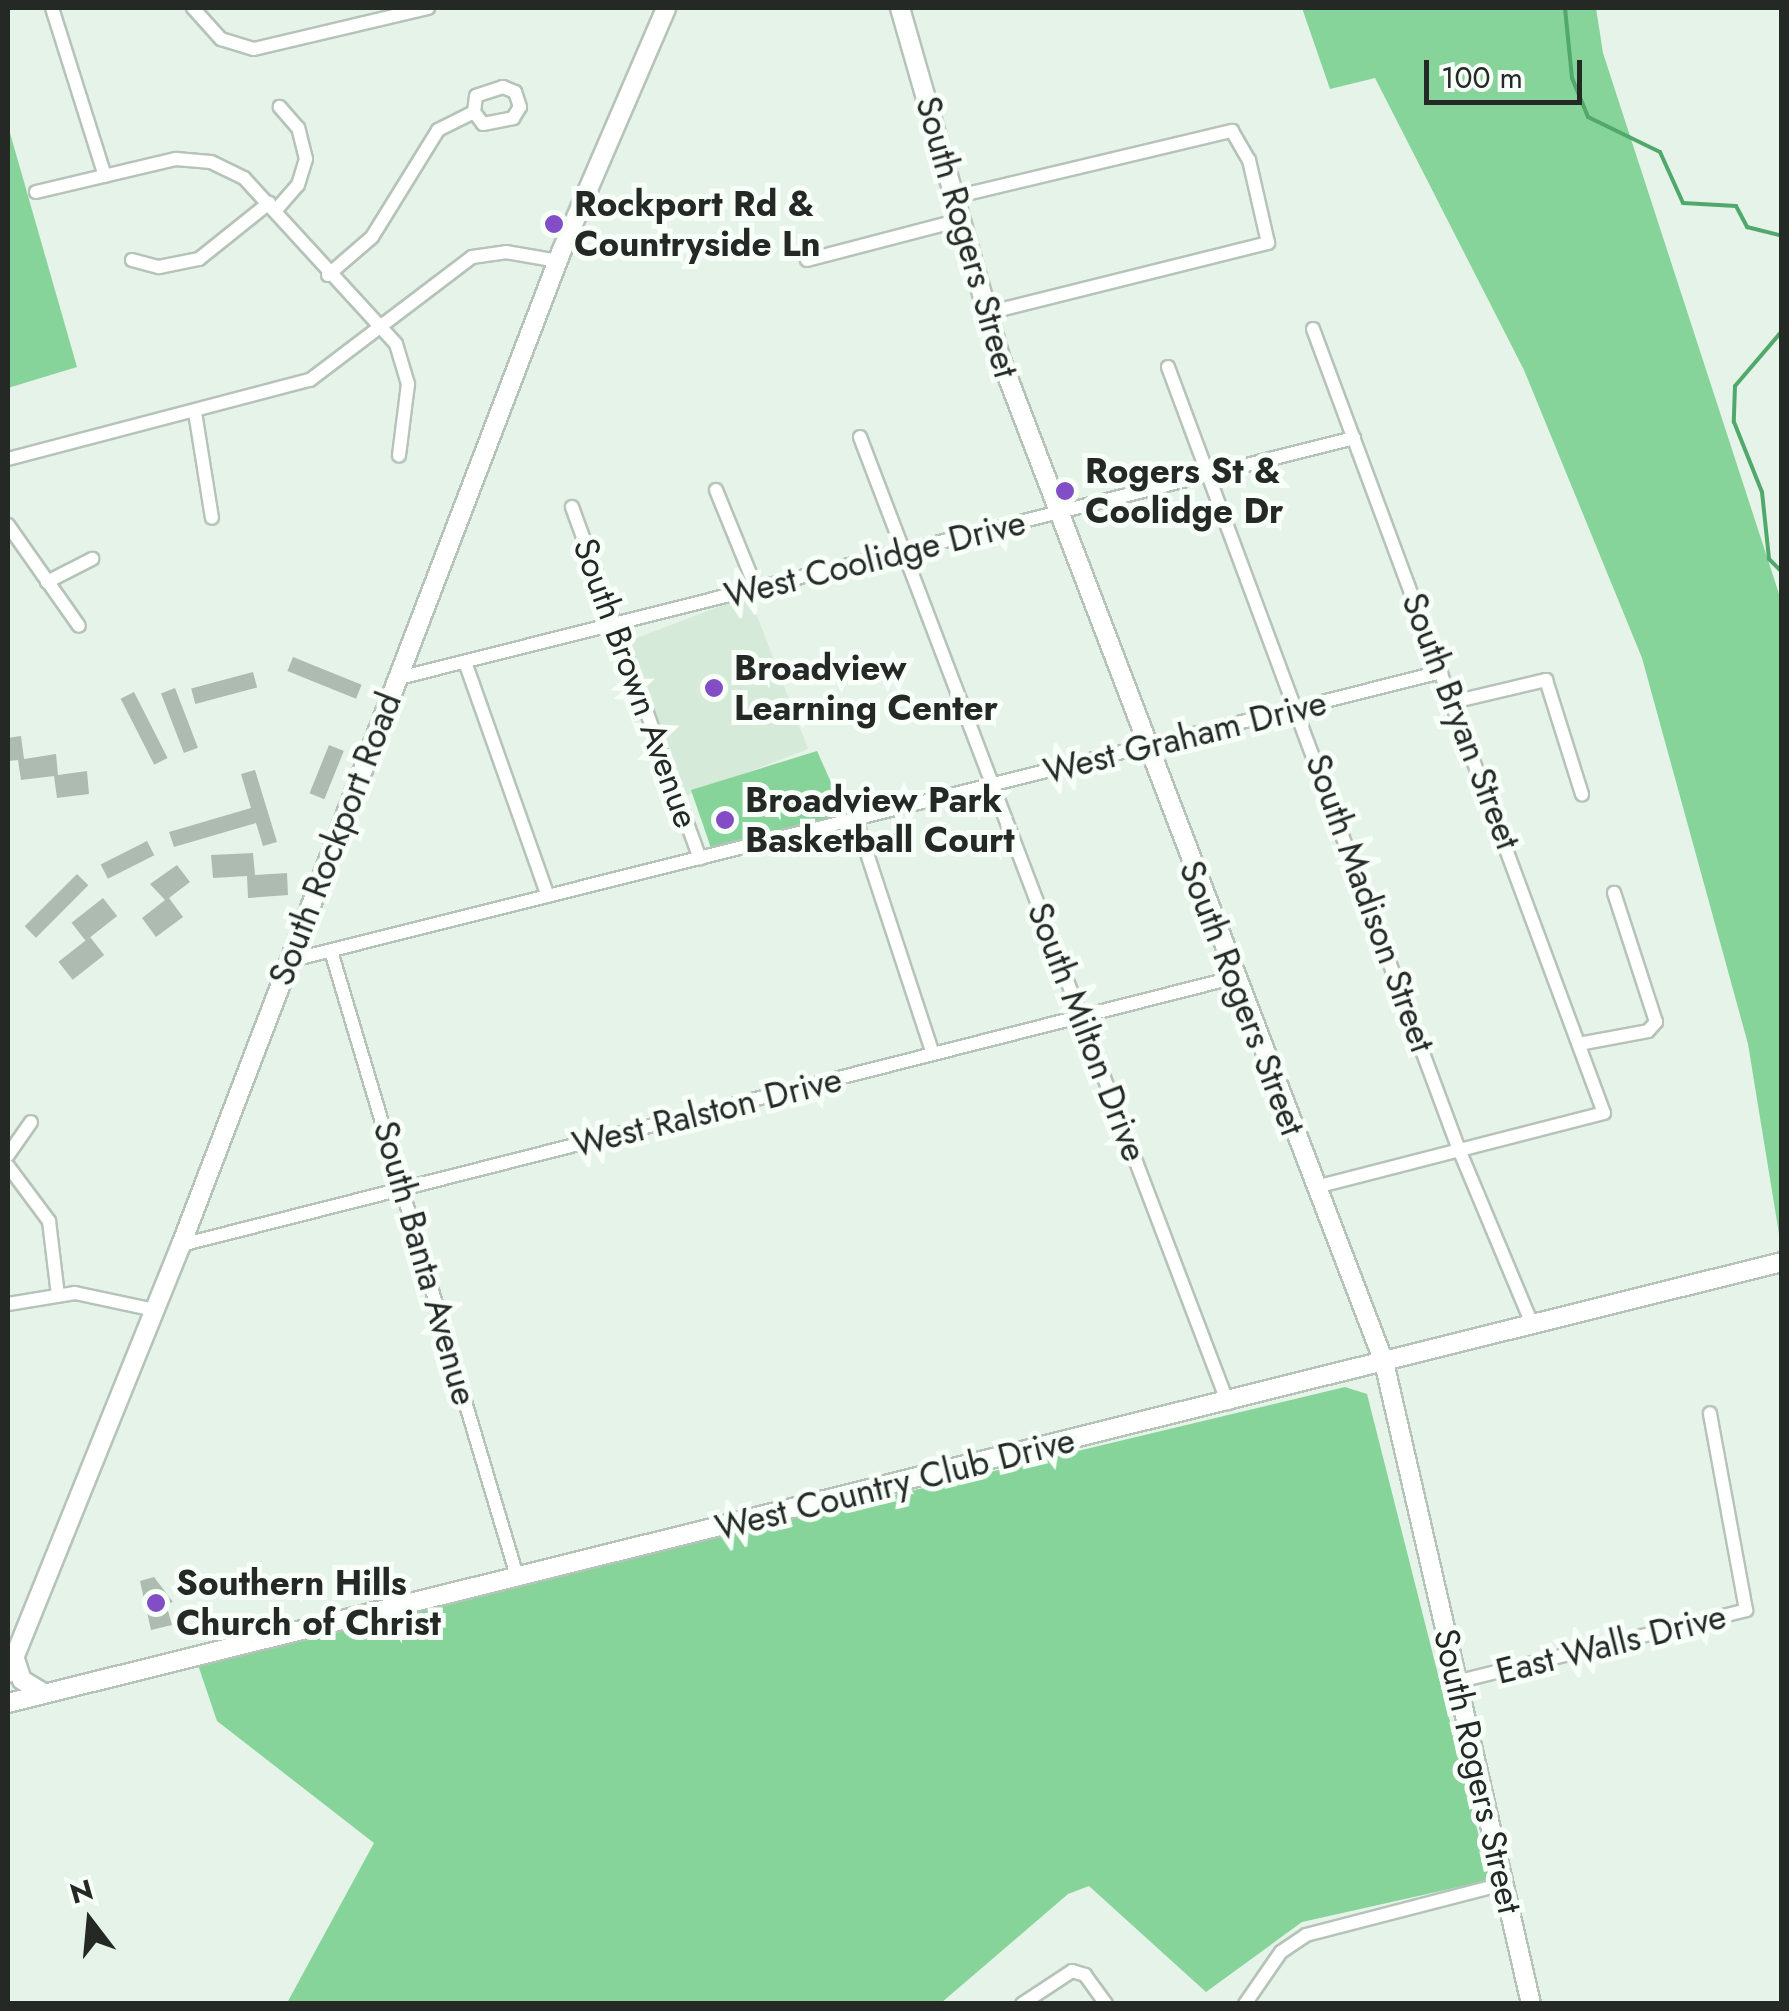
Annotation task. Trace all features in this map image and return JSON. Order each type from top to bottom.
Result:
[{"type":"street","points":[[52,8],[105,176]]},
{"type":"street","points":[[193,8],[202,23],[236,45],[322,37],[428,8]]},
{"type":"street","name":"South Rockport Road","points":[[11,1665],[182,1245],[558,260],[666,8]]},
{"type":"street","name":"South Rogers Street","points":[[900,8],[987,313],[1057,513],[1232,978],[1384,1362],[1531,2004]]},
{"type":"street","points":[[132,260],[189,263],[298,185],[306,159],[298,128],[280,107]]},
{"type":"street","points":[[328,275],[372,237],[427,142],[474,112]]},
{"type":"street","points":[[954,198],[1232,131],[1249,160],[1268,243],[987,313]]},
{"type":"street","points":[[36,192],[201,160],[233,171],[273,206],[328,275],[396,344],[407,374],[399,455]]},
{"type":"street","points":[[807,260],[961,220]]},
{"type":"street","points":[[8,460],[310,380],[472,257],[506,252],[558,260]]},
{"type":"street","name":"South Bryan Street","points":[[1314,330],[1584,1043],[1604,1113],[1458,1146]]},
{"type":"street","name":"South Madison Street","points":[[1168,367],[1458,1146],[1533,1326]]},
{"type":"street","points":[[195,412],[212,518]]},
{"type":"street","name":"South Milton Drive","points":[[860,437],[1228,1403]]},
{"type":"street","name":"West Coolidge Drive","points":[[395,679],[1354,438]]},
{"type":"street","points":[[716,490],[756,588]]},
{"type":"street","name":"South Brown Avenue","points":[[572,507],[700,858]]},
{"type":"street","points":[[8,525],[78,626]]},
{"type":"street","points":[[47,582],[92,559]]},
{"type":"street","points":[[465,662],[548,896]]},
{"type":"street","name":"West Graham Drive","points":[[288,961],[1441,672]]},
{"type":"street","points":[[1453,702],[1546,680],[1582,794]]},
{"type":"street","points":[[856,820],[933,1054]]},
{"type":"street","points":[[1584,1043],[1648,1031],[1656,1022],[1614,893]]},
{"type":"street","name":"South Banta Avenue","points":[[331,950],[516,1576]]},
{"type":"street","name":"West Ralston Drive","points":[[182,1245],[1232,978]]},
{"type":"street","points":[[8,1155],[31,1122]]},
{"type":"street","points":[[1315,1187],[1458,1146]]},
{"type":"street","points":[[8,1166],[49,1221],[58,1295]]},
{"type":"street","name":"West Country Club Drive","points":[[8,1702],[1228,1403],[1782,1262]]},
{"type":"street","points":[[8,1304],[58,1295],[111,1296],[154,1310]]},
{"type":"street","name":"East Walls Drive","points":[[1456,1682],[1746,1610],[1710,1413]]},
{"type":"street","points":[[11,1665],[22,1680],[44,1694]]},
{"type":"street","points":[[1245,2004],[1281,1952],[1306,1935],[1503,1884]]},
{"type":"street","points":[[1022,2004],[1037,2000],[1063,1974],[1085,1975],[1106,2004]]},
{"type":"shaded area","name":"Broadview Learning Center","points":[[749,595],[808,749],[685,796],[626,642]]},
{"type":"green space","points":[[1302,8],[1596,8],[1603,53],[1781,600],[1781,1246],[1748,1044],[1642,658],[1524,370],[1375,78],[1330,89]]},
{"type":"green space","points":[[8,126],[77,367],[8,388]]},
{"type":"green space","points":[[817,751],[846,816],[711,848],[691,790]]},
{"type":"green space","points":[[1345,1387],[1367,1394],[1490,1880],[1302,1922],[1206,1992],[1089,1886],[1068,1894],[941,2003],[287,2003],[374,1843],[217,1721],[197,1662]]},
{"type":"building","points":[[293,657],[362,685],[356,699],[287,671]]},
{"type":"building","points":[[253,672],[257,687],[195,704],[191,689]]},
{"type":"building","points":[[175,688],[198,748],[184,753],[161,693]]},
{"type":"building","points":[[134,692],[168,758],[154,765],[121,699]]},
{"type":"building","points":[[21,736],[24,759],[56,754],[58,775],[87,771],[89,794],[57,798],[54,776],[21,780],[18,760],[8,761],[8,738]]},
{"type":"building","points":[[329,745],[344,751],[324,799],[310,793]]},
{"type":"building","points":[[255,770],[277,842],[263,846],[256,823],[174,847],[169,832],[251,808],[241,774]]},
{"type":"building","points":[[147,841],[154,855],[108,879],[101,865]]},
{"type":"building","points":[[253,853],[255,875],[287,873],[288,895],[248,898],[247,876],[213,878],[211,855]]},
{"type":"building","points":[[177,865],[190,882],[169,898],[183,917],[156,937],[142,918],[165,900],[150,884]]},
{"type":"building","points":[[77,874],[88,885],[36,938],[25,926]]},
{"type":"building","points":[[103,898],[117,916],[86,941],[71,923]]},
{"type":"building","points":[[90,937],[104,955],[73,980],[58,962]]},
{"type":"building","name":"Southern Hills Church of Christ","points":[[154,1577],[173,1602],[166,1604],[172,1625],[151,1630],[140,1581]]},
{"type":"waterway","points":[[1565,8],[1572,78],[1588,117],[1660,152],[1683,203],[1736,206],[1747,227],[1782,236]]},
{"type":"waterway","points":[[1782,331],[1735,386],[1734,422],[1762,492],[1769,559],[1782,572]]},
{"type":"place","name":"Rockport Rd & Countryside Ln","points":[[554,224]]},
{"type":"place","name":"Rogers St & Coolidge Dr","points":[[1065,491]]},
{"type":"place","name":"Broadview Learning Center","points":[[714,688]]},
{"type":"place","name":"Broadview Park Basketball Court","points":[[725,820]]},
{"type":"place","name":"Southern Hills Church of Christ","points":[[156,1603]]}]
